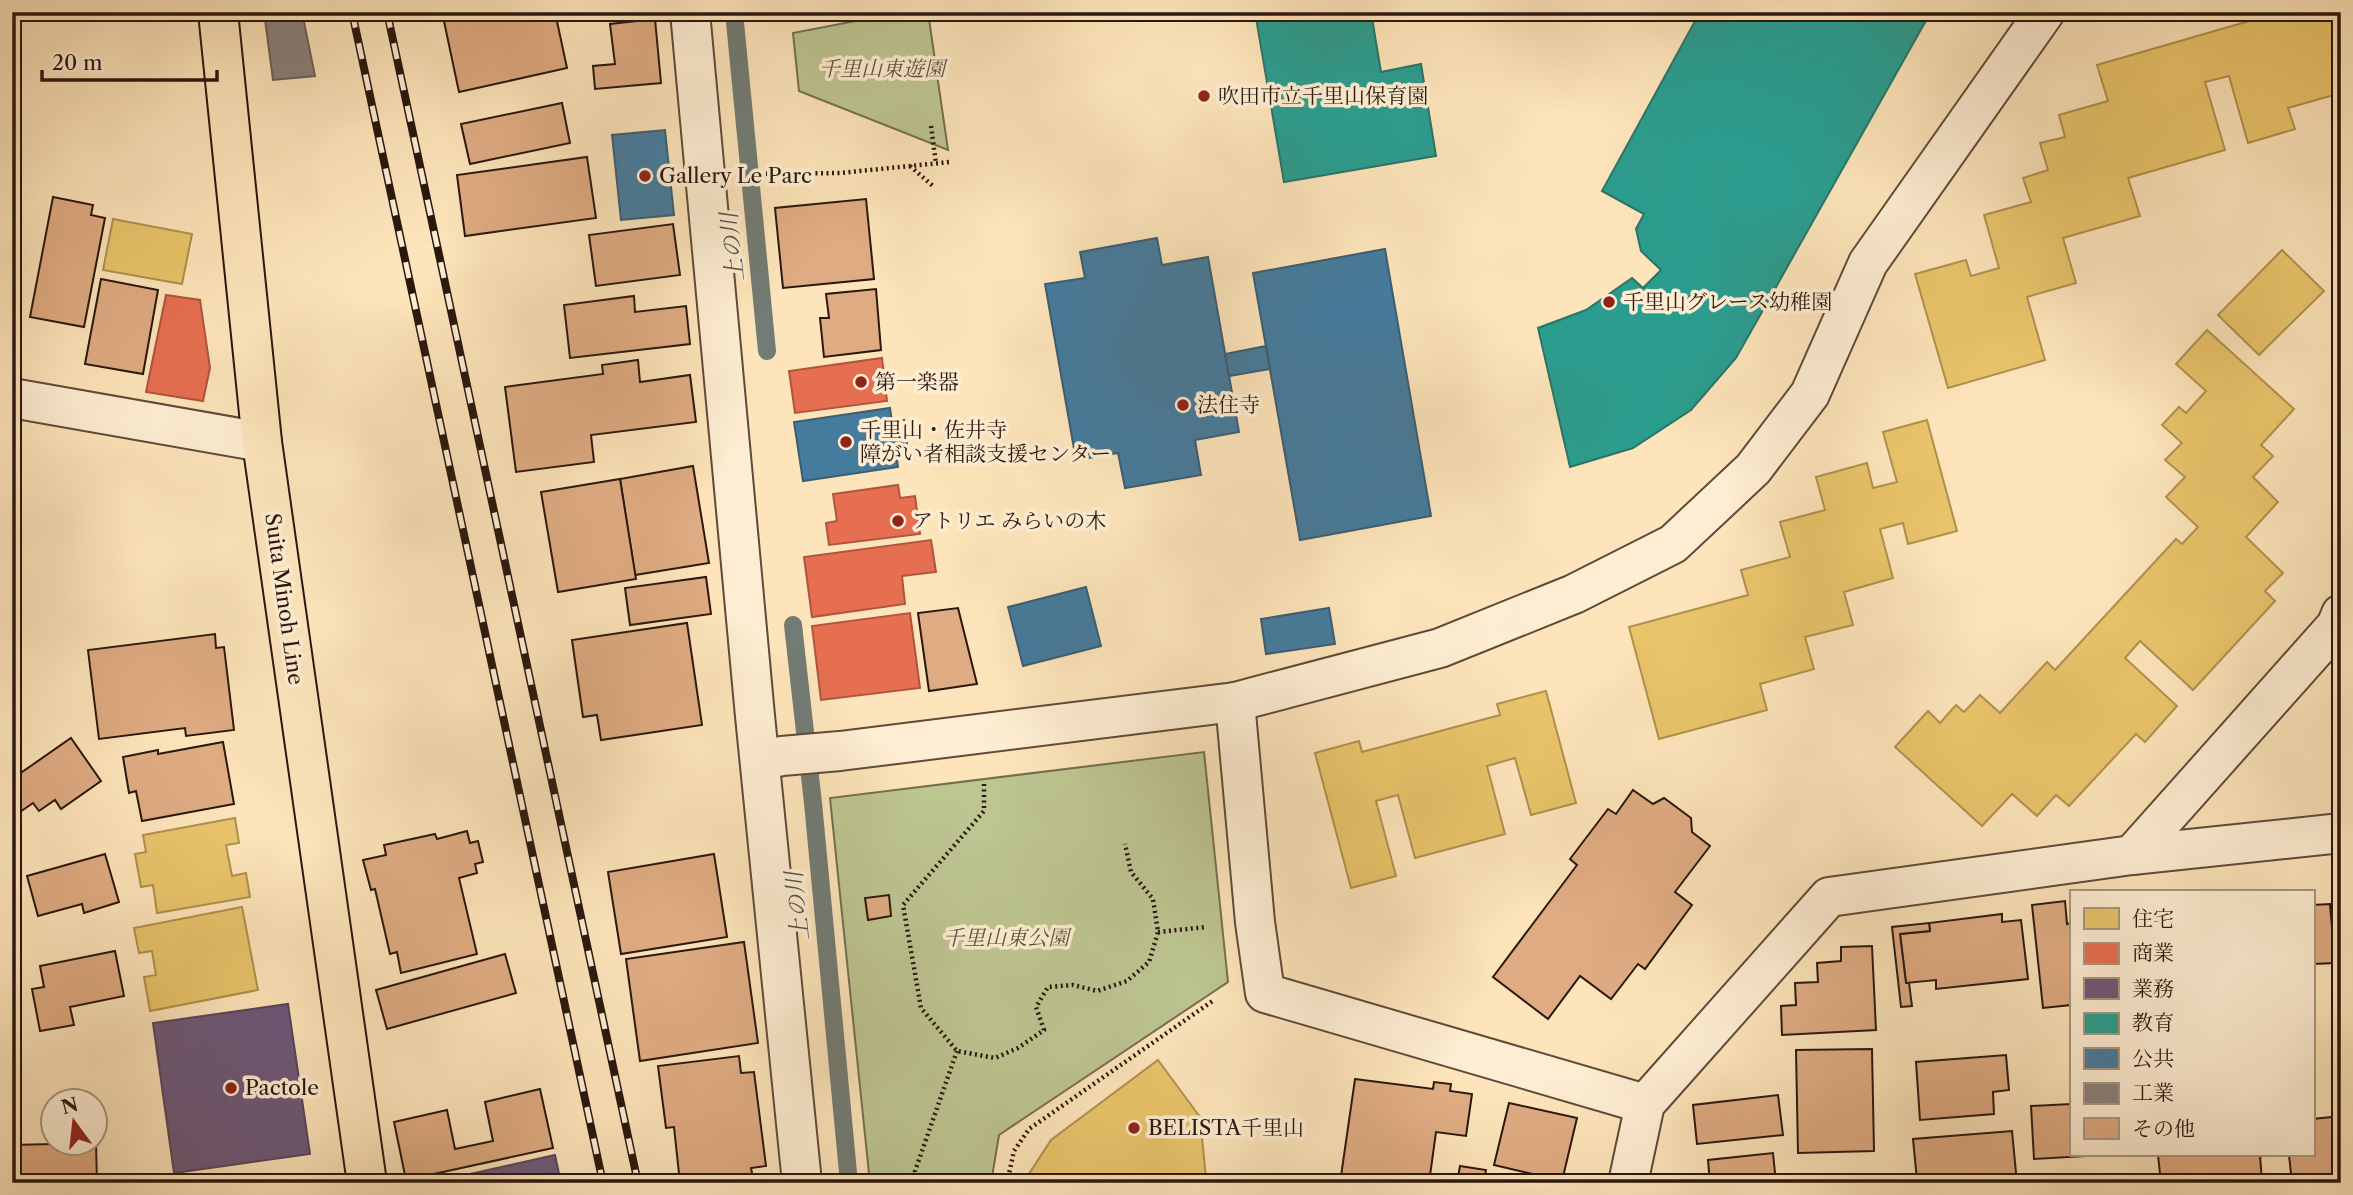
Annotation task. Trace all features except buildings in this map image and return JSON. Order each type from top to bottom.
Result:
[{"type":"main road","name":"Suita Minoh Line","points":[[218,12],[262,442],[367,1183]]},
{"type":"street","points":[[690,12],[771,758],[802,1183]]},
{"type":"street","points":[[771,758],[1235,702],[1440,648],[1574,594],[1673,544],[1753,469],[1810,394],[1868,263],[2045,12]]},
{"type":"street","points":[[12,398],[262,442]]},
{"type":"street","points":[[2132,855],[2336,626],[2341,614]]},
{"type":"street","points":[[1235,702],[1255,922],[1265,993],[1645,1104]]},
{"type":"street","points":[[1628,1183],[1645,1104],[1829,897],[2132,855],[2341,833]]},
{"type":"path","points":[[930,126],[936,164]]},
{"type":"path","points":[[770,173],[840,173],[950,162]]},
{"type":"path","points":[[910,166],[933,186]]},
{"type":"path","points":[[984,780],[984,811],[903,905],[920,1008],[957,1051],[995,1059],[1018,1048],[1044,1030],[1036,1007],[1048,987],[1073,985],[1097,991],[1127,981],[1149,962],[1158,932],[1153,899],[1131,872],[1125,844]]},
{"type":"path","points":[[1007,1183],[1014,1151],[1029,1129],[1198,1011]]},
{"type":"path","points":[[917,1183],[915,1171],[957,1051]]},
{"type":"green space","name":"千里山東遊園","points":[[902,12],[928,12],[948,150],[799,91],[793,33]]},
{"type":"green space","name":"千里山東公園","points":[[1204,752],[1228,982],[999,1135],[991,1183],[870,1183],[830,798]]},
{"type":"waterway","name":"上の川","points":[[734,12],[767,351]]},
{"type":"waterway","name":"上の川","points":[[793,625],[813,803],[849,1183]]},
{"type":"railway","points":[[352,12],[603,1183]]},
{"type":"railway","points":[[387,12],[638,1183]]},
{"type":"place","name":"吹田市立千里山保育園","points":[[1204,96]]},
{"type":"place","name":"Gallery Le Parc","points":[[645,176]]},
{"type":"place","name":"千里山グレース幼稚園","points":[[1609,302]]},
{"type":"place","name":"第一楽器","points":[[861,382]]},
{"type":"place","name":"法住寺","points":[[1183,405]]},
{"type":"place","name":"千里山・佐井寺 障がい者相談支援センター","points":[[846,442]]},
{"type":"place","name":"アトリエ みらいの木","points":[[898,521]]},
{"type":"place","name":"Pactole","points":[[231,1088]]},
{"type":"place","name":"BELISTA千里山","points":[[1134,1128]]}]
